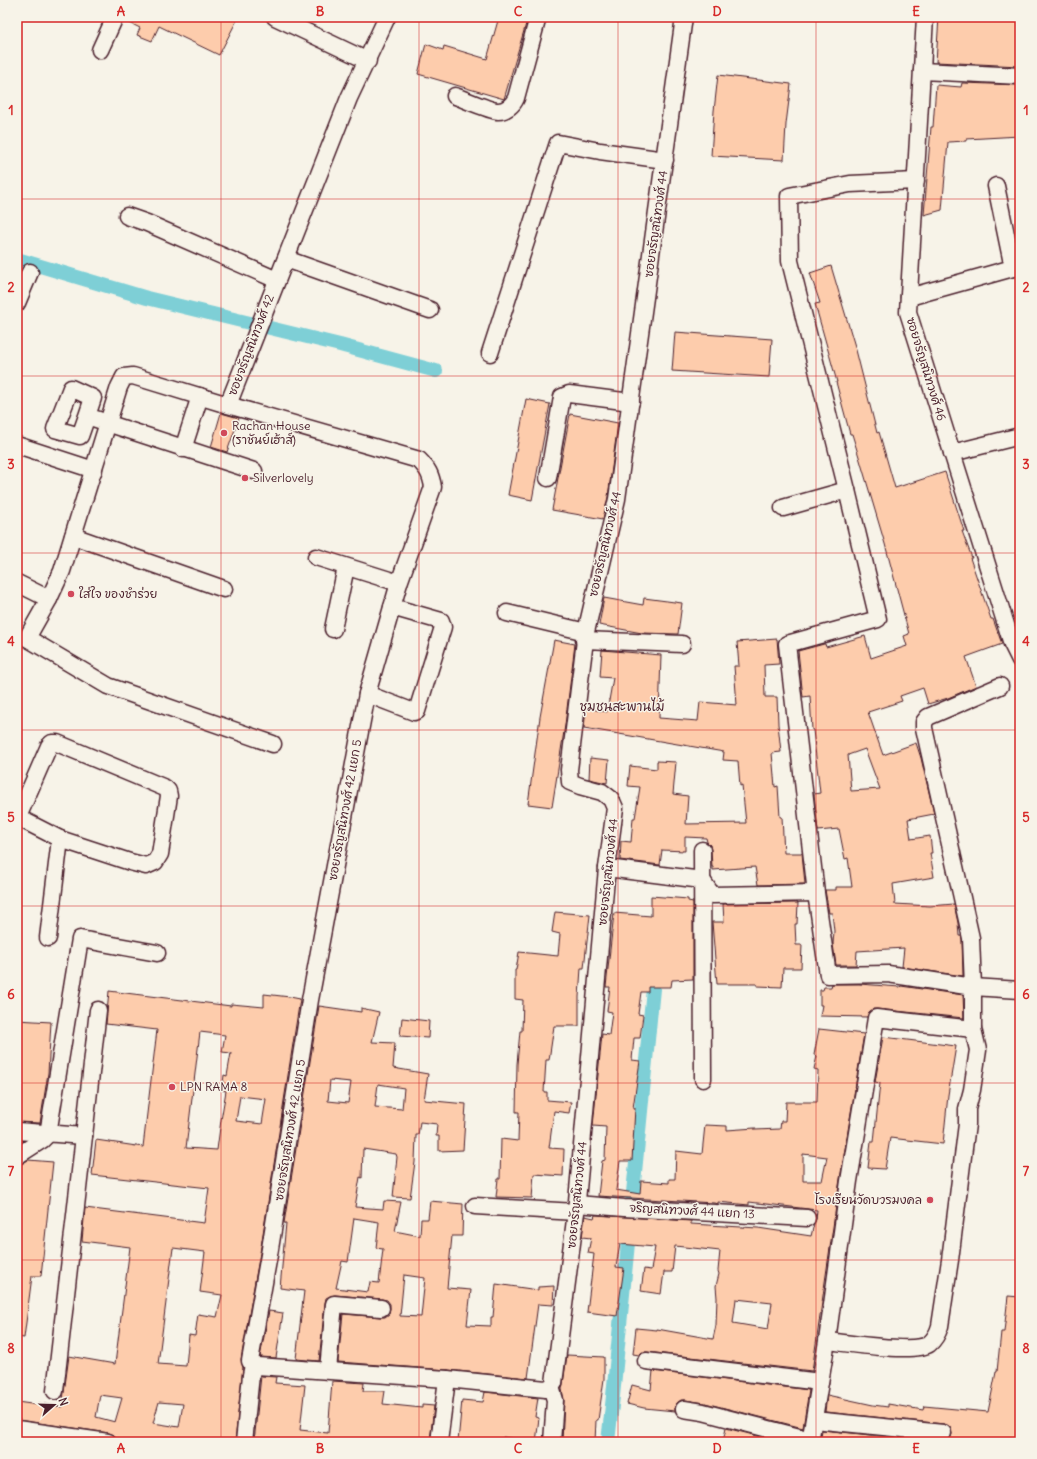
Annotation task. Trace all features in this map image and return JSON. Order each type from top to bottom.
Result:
[{"type":"street","points":[[100,50],[115,17]]},
{"type":"street","points":[[275,17],[368,61]]},
{"type":"street","name":"ซอยจรัญสนิทวงศ์ 42","points":[[273,744],[108,686],[28,638],[49,600],[62,571],[94,470],[112,424],[119,387],[124,377],[133,376],[228,405],[349,98],[368,61],[387,17]]},
{"type":"street","points":[[455,96],[496,111],[506,109],[511,105],[516,98],[538,17]]},
{"type":"street","name":"ซอยจรัญสนิทวงศ์ 44","points":[[551,1387],[554,1383],[556,1374],[576,1208],[607,868],[615,808],[611,799],[602,792],[570,782],[569,770],[585,636],[616,499],[684,17]]},
{"type":"street","name":"ซอยจรัญสนิทวงศ์ 46","points":[[925,17],[908,312],[1012,644],[1020,660]]},
{"type":"street","points":[[922,71],[1020,76]]},
{"type":"street","points":[[490,353],[558,143],[600,151],[665,160]]},
{"type":"street","points":[[916,181],[850,184],[789,196],[790,261],[848,490],[878,619],[787,644],[816,893],[828,975],[888,974],[974,987],[1020,990]]},
{"type":"street","points":[[909,297],[1016,267],[996,186]]},
{"type":"street","points":[[127,216],[147,223],[277,280]]},
{"type":"street","points":[[286,259],[430,310]]},
{"type":"street","points":[[17,303],[30,272]]},
{"type":"street","points":[[548,478],[562,397],[569,394],[630,402]]},
{"type":"street","points":[[183,448],[200,396]]},
{"type":"street","name":"ซอยจรัญสนิทวงศ์ 42 แยก 5","points":[[228,405],[419,460],[427,468],[432,477],[433,488],[399,583],[367,694],[310,1000],[270,1248],[250,1361],[254,1368]]},
{"type":"street","points":[[87,416],[254,471]]},
{"type":"street","points":[[952,453],[1020,436]]},
{"type":"street","points":[[17,445],[94,470]]},
{"type":"street","points":[[782,508],[848,490]]},
{"type":"street","points":[[73,536],[224,589]]},
{"type":"street","points":[[316,557],[399,583]]},
{"type":"street","points":[[332,629],[346,567]]},
{"type":"street","points":[[17,583],[49,600]]},
{"type":"street","points":[[367,694],[414,712],[417,711],[443,626],[441,622],[392,607]]},
{"type":"street","points":[[507,613],[585,636],[682,644]]},
{"type":"street","points":[[827,1341],[903,1348],[921,1348],[929,1344],[937,1335],[940,1326],[967,1124],[967,1109],[972,1090],[978,1050],[973,1029],[974,987],[971,938],[924,728],[924,722],[928,717],[1000,686]]},
{"type":"street","points":[[52,743],[57,743],[165,788],[168,791],[169,796],[160,854],[155,862],[146,866],[60,839],[18,817],[49,746],[52,743]]},
{"type":"street","points":[[48,938],[60,839]]},
{"type":"street","points":[[702,850],[703,1079]]},
{"type":"street","points":[[607,868],[702,880],[712,895],[816,893]]},
{"type":"street","points":[[17,1156],[42,1140],[48,1134],[80,939],[157,953]]},
{"type":"street","points":[[55,1390],[98,1010]]},
{"type":"street","points":[[684,1409],[703,1412],[810,1441],[827,1341],[849,1181],[876,1018],[973,1029]]},
{"type":"street","points":[[17,1131],[84,1136]]},
{"type":"street","name":"จริญสนิทวงศ์ 44 แยก 13","points":[[475,1206],[630,1208],[807,1218]]},
{"type":"street","points":[[328,1370],[334,1304],[381,1308]]},
{"type":"street","points":[[646,1361],[820,1382]]},
{"type":"street","points":[[244,1442],[250,1375],[254,1368],[261,1366],[447,1379],[546,1388],[551,1387],[555,1400],[552,1442]]},
{"type":"street","points":[[439,1442],[447,1379]]},
{"type":"street","points":[[814,1420],[943,1433]]},
{"type":"street","points":[[17,1429],[38,1437],[108,1442]]},
{"type":"building","points":[[124,17],[230,17],[237,20],[219,55],[159,26],[152,41],[137,35],[140,28],[124,20]]},
{"type":"building","points":[[499,17],[528,17],[504,99],[418,74],[426,44],[443,50],[444,46],[487,59]]},
{"type":"building","points":[[939,17],[1020,17],[1020,66],[936,62]]},
{"type":"building","points":[[718,75],[791,84],[786,124],[784,160],[711,156]]},
{"type":"building","points":[[962,83],[1020,85],[1020,136],[966,139],[966,141],[948,142],[942,210],[924,215],[936,85],[961,87]]},
{"type":"building","points":[[831,266],[856,350],[877,433],[879,432],[895,488],[945,472],[964,531],[962,531],[972,558],[970,558],[991,619],[993,619],[1002,644],[966,657],[976,686],[948,698],[928,704],[923,688],[900,696],[902,701],[868,712],[883,755],[916,743],[934,814],[908,819],[911,839],[930,836],[932,853],[930,853],[934,877],[893,884],[895,904],[930,906],[954,904],[959,936],[961,936],[962,939],[963,976],[902,967],[904,948],[857,951],[856,965],[836,965],[833,944],[834,931],[832,913],[829,913],[825,890],[836,890],[836,887],[852,887],[848,858],[845,859],[839,829],[818,831],[814,794],[820,793],[812,730],[810,696],[803,697],[798,651],[824,644],[826,647],[865,636],[871,658],[907,646],[904,636],[909,634],[885,544],[852,434],[850,434],[815,304],[820,303],[810,273]],"holes":[[[865,749],[880,789],[851,791],[848,755]]]},
{"type":"building","points":[[675,332],[772,339],[769,377],[672,371]]},
{"type":"building","points":[[526,399],[550,404],[532,500],[508,495]]},
{"type":"building","name":"Rachan House (ราชันย์เฮ้าส์)","points":[[221,413],[239,418],[227,452],[211,447]]},
{"type":"building","points":[[570,414],[618,423],[608,497],[603,519],[552,510]]},
{"type":"building","points":[[604,598],[643,605],[644,598],[682,603],[678,634],[642,633],[599,625]]},
{"type":"building","points":[[777,639],[779,664],[764,665],[765,697],[777,697],[781,752],[772,753],[775,787],[778,786],[780,817],[782,817],[784,853],[802,853],[805,884],[758,885],[755,867],[713,870],[710,845],[706,838],[685,837],[685,851],[662,850],[660,865],[620,860],[621,841],[631,842],[633,818],[635,818],[640,787],[628,786],[630,766],[657,769],[657,761],[676,762],[673,794],[688,796],[686,824],[746,823],[742,785],[740,786],[738,761],[723,760],[724,752],[584,728],[586,708],[607,712],[613,678],[600,677],[602,650],[661,655],[659,718],[698,721],[700,702],[737,705],[734,666],[739,666],[737,642]]},
{"type":"building","points":[[554,640],[575,644],[565,725],[552,807],[528,804],[540,717]]},
{"type":"building","points":[[590,758],[609,760],[607,783],[589,779]]},
{"type":"building","points":[[651,896],[688,899],[688,901],[693,902],[693,979],[672,980],[671,987],[648,987],[648,992],[641,992],[638,1014],[643,1015],[640,1038],[634,1038],[632,1060],[640,1061],[633,1108],[635,1108],[632,1161],[620,1161],[616,1190],[640,1194],[641,1181],[669,1183],[669,1179],[675,1179],[676,1151],[702,1154],[705,1125],[727,1126],[727,1130],[755,1128],[755,1130],[780,1129],[781,1121],[785,1121],[786,1102],[817,1102],[818,1070],[814,1069],[817,1056],[814,1055],[819,1029],[864,1034],[840,1179],[812,1371],[647,1352],[642,1352],[639,1355],[633,1354],[636,1328],[657,1329],[713,1339],[716,1325],[716,1286],[719,1274],[720,1251],[675,1246],[672,1272],[664,1272],[661,1294],[641,1291],[644,1269],[651,1270],[655,1247],[620,1244],[616,1267],[624,1268],[617,1316],[587,1312],[594,1254],[588,1253],[591,1238],[582,1237],[585,1216],[594,1218],[595,1215],[691,1221],[691,1224],[758,1228],[811,1236],[816,1219],[817,1210],[749,1202],[749,1205],[718,1202],[718,1204],[598,1196],[602,1161],[605,1160],[606,1127],[593,1126],[602,1034],[609,1035],[612,1012],[607,1011],[610,987],[606,987],[614,913],[651,916]],"holes":[[[803,1154],[827,1157],[822,1181],[803,1181]],[[736,1299],[772,1303],[768,1329],[733,1323]]]},
{"type":"building","points":[[798,903],[797,924],[795,924],[796,945],[802,945],[801,968],[783,968],[782,987],[757,986],[757,984],[717,984],[712,922],[724,922],[723,904]]},
{"type":"building","points":[[555,912],[590,915],[584,968],[581,968],[579,1026],[554,1026],[549,1060],[546,1060],[544,1092],[547,1092],[547,1100],[571,1102],[569,1113],[554,1111],[549,1148],[564,1149],[563,1176],[534,1174],[532,1198],[496,1197],[498,1179],[500,1179],[501,1139],[518,1141],[519,1112],[516,1112],[517,1064],[520,1031],[522,1031],[523,1000],[515,999],[515,970],[519,952],[558,956],[560,934],[552,932]]},
{"type":"building","points":[[832,984],[901,986],[963,995],[964,1018],[877,1009],[873,1009],[869,1012],[867,1017],[820,1016],[822,1005],[820,1005],[820,990],[823,990],[824,987],[831,987]]},
{"type":"building","points":[[109,991],[231,1006],[231,1004],[264,1007],[264,994],[300,999],[260,1253],[241,1359],[243,1368],[235,1442],[128,1442],[117,1439],[114,1435],[109,1433],[17,1420],[17,1402],[38,1405],[38,1403],[62,1407],[69,1356],[115,1364],[130,1247],[82,1241],[85,1208],[204,1223],[209,1188],[92,1175],[96,1140],[143,1147],[157,1030],[106,1024]],"holes":[[[200,1032],[225,1035],[222,1052],[231,1053],[227,1076],[224,1075],[222,1090],[226,1091],[217,1150],[186,1148]],[[240,1096],[266,1099],[262,1124],[236,1121]],[[173,1248],[205,1252],[200,1292],[222,1295],[217,1317],[198,1314],[195,1336],[189,1335],[186,1366],[158,1364]],[[100,1395],[122,1398],[115,1422],[96,1417]],[[159,1402],[183,1404],[179,1427],[153,1423]]]},
{"type":"building","points":[[319,1006],[361,1012],[361,1008],[379,1012],[372,1042],[395,1043],[393,1068],[428,1074],[424,1100],[466,1104],[463,1150],[439,1151],[439,1136],[436,1136],[437,1124],[420,1122],[418,1135],[416,1135],[415,1162],[410,1198],[393,1197],[397,1157],[396,1154],[363,1149],[362,1178],[360,1177],[355,1207],[383,1209],[384,1201],[401,1202],[395,1231],[420,1236],[421,1219],[428,1219],[430,1201],[463,1204],[462,1236],[452,1236],[447,1288],[471,1290],[467,1325],[491,1326],[496,1284],[538,1290],[538,1287],[554,1286],[553,1305],[538,1304],[528,1378],[448,1370],[338,1362],[343,1314],[385,1317],[389,1314],[390,1304],[387,1300],[382,1299],[335,1295],[326,1298],[319,1361],[296,1359],[304,1291],[280,1288],[286,1223],[284,1223]],"holes":[[[330,1080],[351,1082],[348,1103],[328,1101]],[[378,1084],[404,1088],[402,1109],[375,1107]],[[354,1218],[379,1222],[376,1248],[383,1249],[379,1283],[370,1282],[368,1292],[336,1288],[342,1261],[348,1262]],[[404,1275],[425,1278],[421,1317],[400,1316]]]},
{"type":"building","points":[[402,1018],[429,1021],[428,1038],[400,1036]]},
{"type":"building","points":[[17,1020],[51,1022],[48,1073],[40,1123],[17,1122]]},
{"type":"building","points":[[883,1037],[956,1046],[948,1095],[943,1144],[890,1138],[885,1169],[868,1168],[871,1142],[874,1142],[880,1083],[875,1082]]},
{"type":"building","points":[[28,1160],[53,1162],[41,1276],[32,1276],[24,1338],[17,1337],[17,1186],[20,1165]]},
{"type":"building","points":[[1008,1296],[1020,1297],[1020,1442],[945,1442],[950,1439],[952,1434],[949,1426],[944,1424],[825,1412],[827,1395],[888,1407],[888,1404],[923,1410],[924,1406],[988,1412],[997,1372],[1001,1332],[1004,1332]]},
{"type":"building","points":[[269,1311],[283,1313],[276,1358],[260,1357]]},
{"type":"building","points":[[567,1355],[604,1357],[604,1379],[598,1420],[596,1420],[595,1442],[562,1442],[564,1401],[562,1389]]},
{"type":"building","points":[[653,1371],[809,1390],[803,1428],[705,1403],[685,1400],[681,1400],[677,1403],[675,1411],[644,1408],[627,1404],[632,1385],[651,1390]]},
{"type":"building","points":[[261,1376],[276,1377],[275,1383],[305,1385],[300,1430],[328,1433],[332,1381],[364,1383],[363,1391],[385,1391],[383,1404],[422,1408],[422,1405],[434,1406],[430,1442],[254,1442]]},
{"type":"building","points":[[485,1392],[538,1398],[535,1417],[539,1418],[536,1442],[503,1437],[502,1442],[458,1442],[462,1400],[483,1402]]},
{"type":"building","points":[[726,1428],[781,1442],[723,1442]]},
{"type":"building","points":[[822,1430],[938,1442],[820,1442]]},
{"type":"waterway","points":[[17,259],[147,298],[340,345],[436,371]]},
{"type":"waterway","points":[[608,1442],[653,989]]},
{"type":"place","name":"Rachan House (ราชันย์เฮ้าส์)","points":[[224,433]]},
{"type":"place","name":"Silverlovely","points":[[245,478]]},
{"type":"place","name":"ใส่ใจ ของชำร่วย","points":[[71,594]]},
{"type":"place","name":"LPN RAMA 8","points":[[172,1087]]},
{"type":"place","name":"โรงเรียนวัดบวรมงคล","points":[[930,1200]]},
{"type":"district","name":"ชุมชนสะพานไม้","points":[[622,706]]}]
